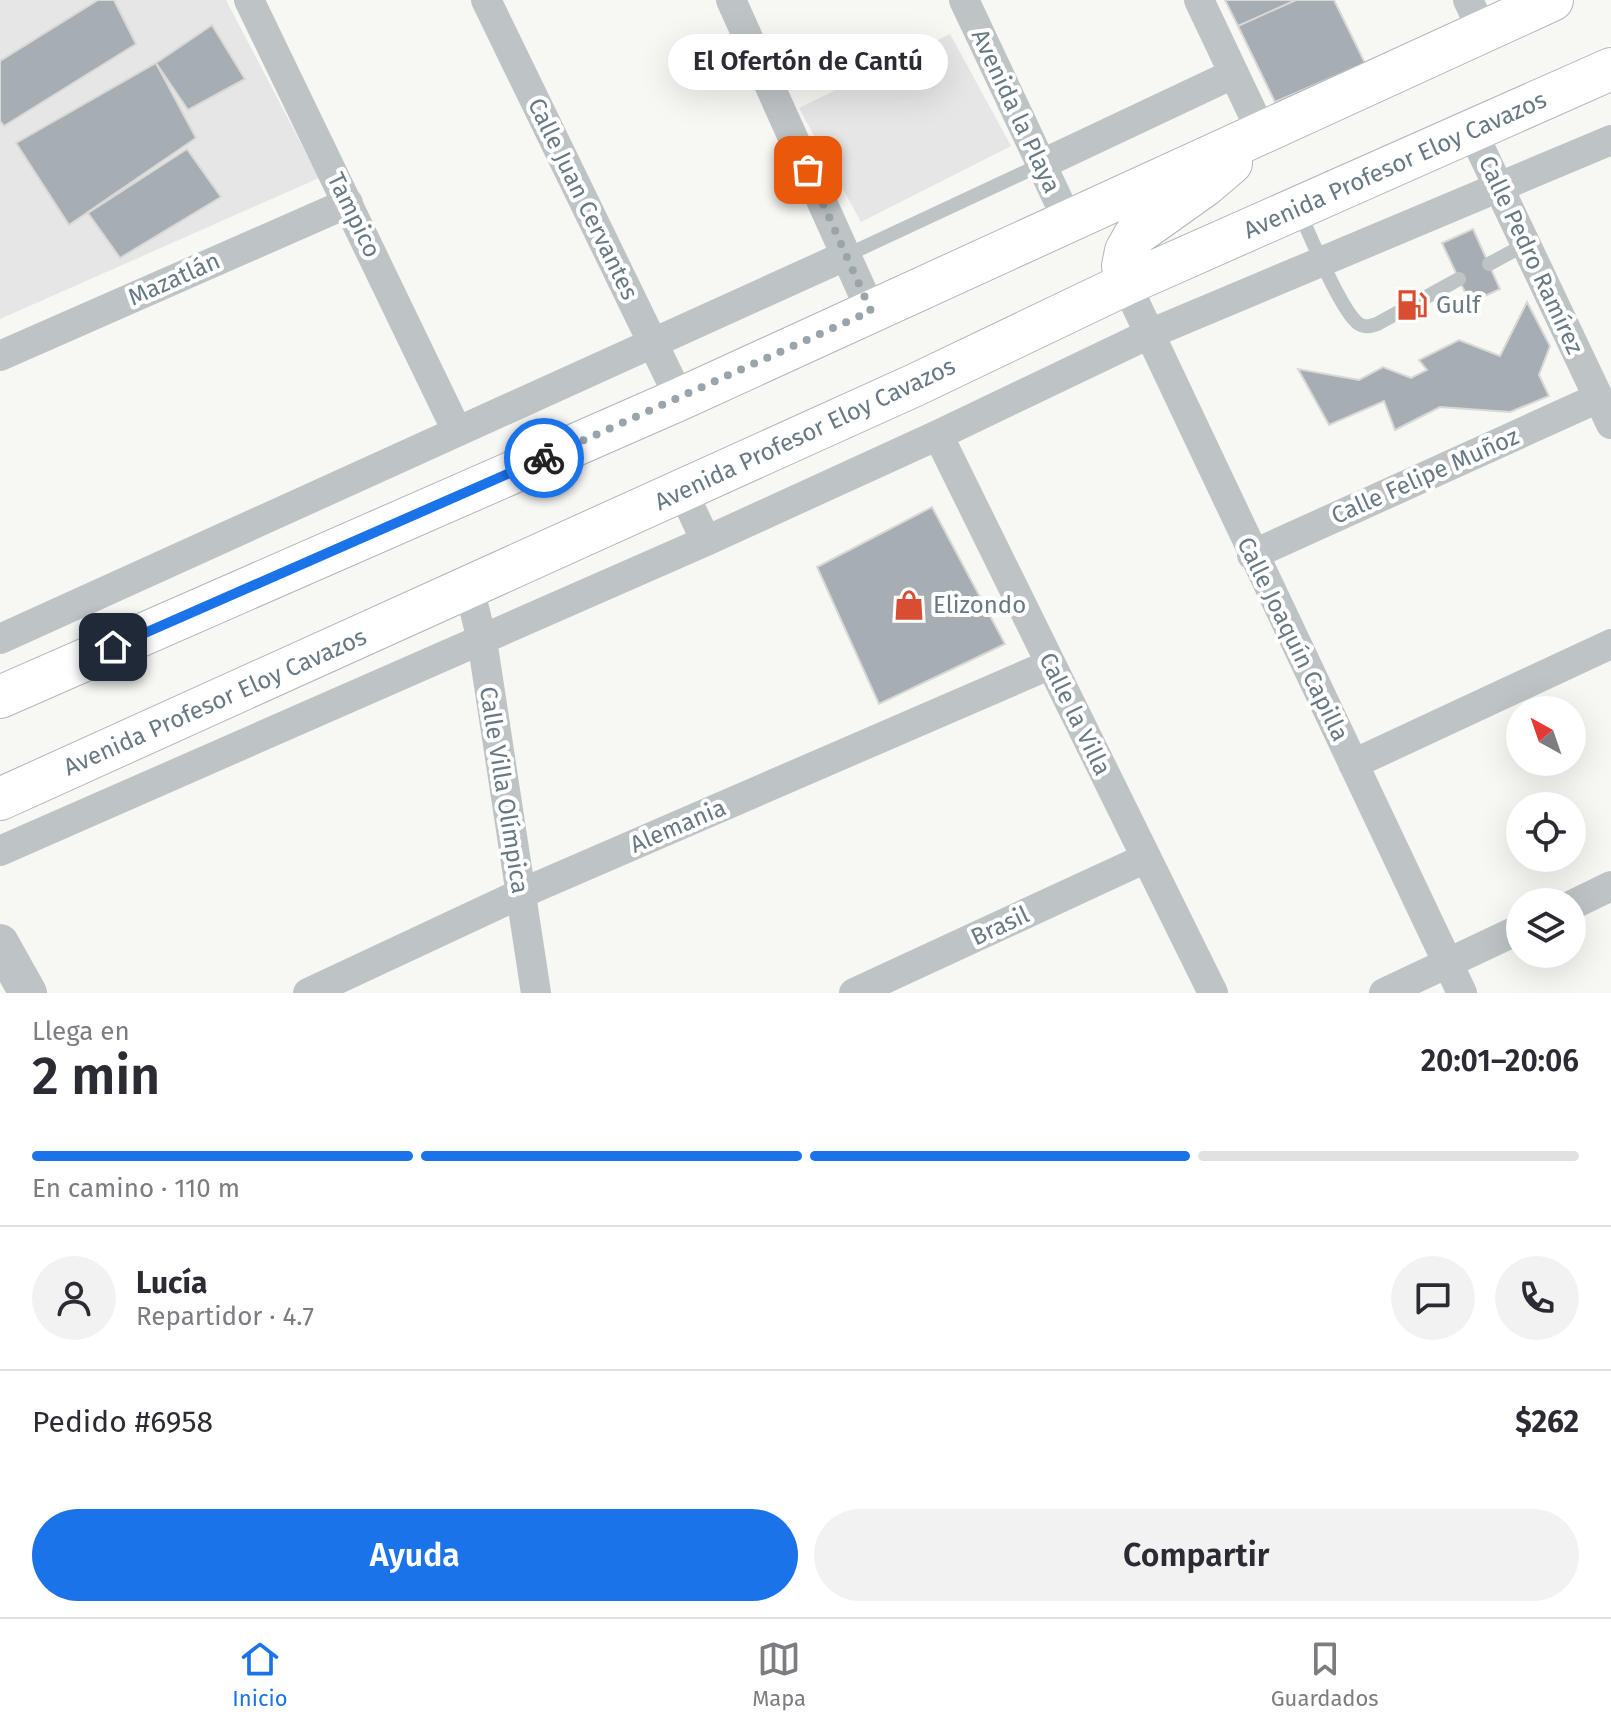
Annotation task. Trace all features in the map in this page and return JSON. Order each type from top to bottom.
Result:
[{"type":"main road","points":[[0,697],[680,399],[1259,133],[1475,16],[1552,0]]},
{"type":"main road","name":"Avenida Profesor Eloy Cavazos","points":[[0,799],[915,385],[1126,284],[1471,129],[1608,79]]},
{"type":"main road","points":[[1126,284],[1123,266],[1126,251],[1135,235],[1204,186],[1251,145],[1259,133]]},
{"type":"street","name":"Tampico","points":[[249,0],[457,431]]},
{"type":"street","name":"Calle Juan Cervantes","points":[[486,0],[680,399]]},
{"type":"street","points":[[731,0],[871,311]]},
{"type":"street","name":"Avenida la Playa","points":[[964,0],[1068,221]]},
{"type":"street","points":[[1199,0],[1259,133]]},
{"type":"street","points":[[1040,165],[1233,74]]},
{"type":"street","name":"Calle Pedro Ramírez","points":[[1471,129],[1605,411]]},
{"type":"street","points":[[0,851],[706,541],[1147,335],[1611,140]]},
{"type":"street","name":"Mazatlán","points":[[0,356],[348,203]]},
{"type":"street","points":[[0,639],[847,255]]},
{"type":"street","name":"Calle Joaquín Capilla","points":[[1126,284],[1147,335],[1462,993]]},
{"type":"street","name":"Calle Felipe Muñoz","points":[[1252,555],[1605,411]]},
{"type":"street","name":"Calle la Villa","points":[[938,435],[1213,993]]},
{"type":"street","points":[[682,490],[706,541]]},
{"type":"street","name":"Calle Villa Olímpica","points":[[469,588],[482,640],[536,993]]},
{"type":"street","points":[[1353,764],[1611,644]]},
{"type":"street","name":"Alemania","points":[[308,993],[520,894],[1051,664]]},
{"type":"street","name":"Brasil","points":[[854,993],[1146,858]]},
{"type":"street","points":[[1586,898],[1611,886]]},
{"type":"street","points":[[1384,993],[1506,936]]},
{"type":"street","points":[[0,943],[28,993]]},
{"type":"lane","points":[[847,255],[1040,165]]},
{"type":"lane","points":[[1297,207],[1322,263],[1351,315],[1360,324],[1377,324],[1459,279]]},
{"type":"lane","points":[[1489,264],[1526,244]]},
{"type":"shaded area","points":[[0,0],[226,0],[319,178],[0,319]]},
{"type":"shaded area","points":[[950,34],[1011,146],[861,222],[799,108]]},
{"type":"building","points":[[98,0],[114,0],[136,44],[4,126],[0,121],[0,61]]},
{"type":"building","points":[[1225,0],[1296,0],[1238,26]]},
{"type":"building","points":[[1296,0],[1334,0],[1365,63],[1275,102],[1238,26]]},
{"type":"building","points":[[212,25],[245,79],[188,110],[156,63]]},
{"type":"building","points":[[156,63],[196,138],[69,225],[16,143]]},
{"type":"building","points":[[187,149],[221,197],[120,258],[88,213]]},
{"type":"building","points":[[1473,229],[1500,289],[1470,303],[1442,243]]},
{"type":"building","points":[[1527,302],[1550,346],[1539,375],[1549,396],[1510,412],[1440,407],[1395,430],[1384,401],[1329,425],[1298,369],[1359,380],[1383,367],[1411,378],[1427,370],[1419,360],[1459,340],[1500,356]]},
{"type":"building","name":"Elizondo","points":[[932,507],[1005,644],[879,704],[817,567]]},
{"type":"way so far","points":[[544,458],[871,311],[808,170]]},
{"type":"place","name":"El Ofertón de Cantú","points":[[808,170]]},
{"type":"place","name":"Gulf","points":[[1412,305]]},
{"type":"place","name":"Elizondo","points":[[909,605]]},
{"type":"route","points":[[113,647],[544,458]]}]
